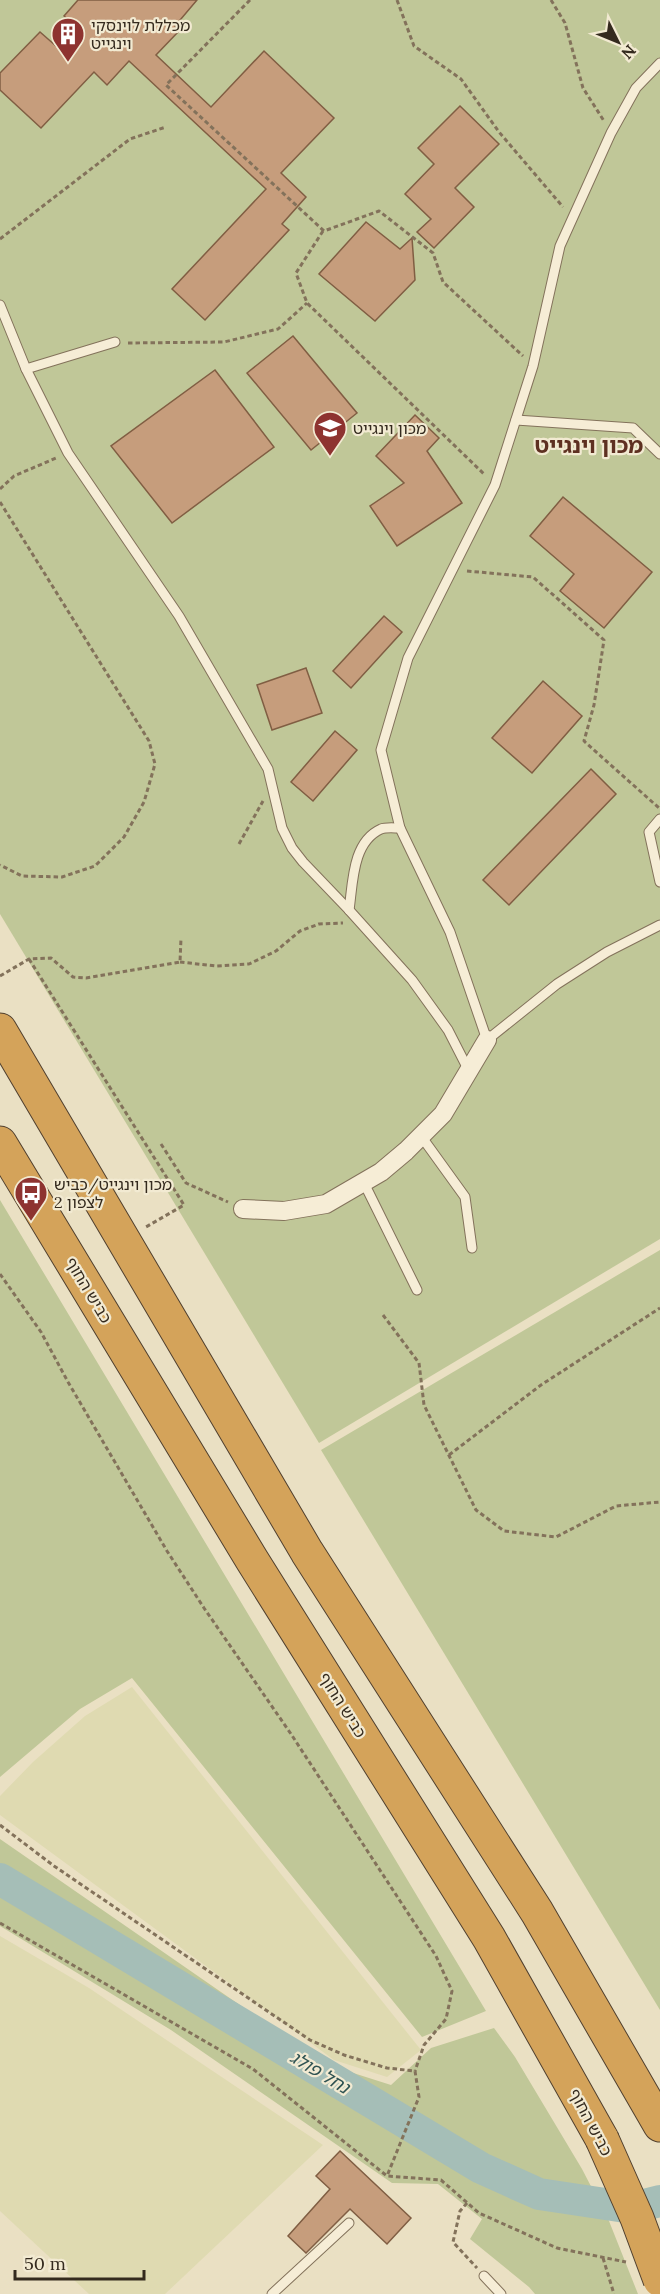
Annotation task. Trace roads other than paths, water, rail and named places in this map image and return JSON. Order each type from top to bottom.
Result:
[{"type":"highway","points":[[0,1030],[307,1552],[537,1912],[659,2124]]},
{"type":"highway","name":"כביש החוף","points":[[0,1143],[246,1549],[489,1938],[602,2139],[637,2218],[660,2280]]},
{"type":"street","points":[[243,1209],[284,1211],[326,1204],[381,1172],[443,1114],[487,1040]]},
{"type":"lane","points":[[660,63],[636,88],[611,133],[560,246],[533,366],[495,485],[408,658],[381,750],[400,828],[450,933],[487,1040],[557,984],[607,952],[660,925]]},
{"type":"lane","points":[[0,305],[26,369],[68,453],[179,616],[268,769],[282,828],[292,848],[412,980],[448,1030],[469,1071]]},
{"type":"lane","points":[[26,369],[115,342]]},
{"type":"lane","points":[[516,420],[633,428],[660,454]]},
{"type":"lane","points":[[660,819],[649,832],[660,882]]},
{"type":"lane","points":[[349,910],[359,853],[366,840],[382,828],[400,828]]},
{"type":"lane","points":[[422,1136],[465,1197],[472,1248]]},
{"type":"lane","points":[[364,1183],[417,1290]]},
{"type":"lane","points":[[272,2294],[349,2223]]},
{"type":"lane","points":[[484,2276],[501,2294]]},
{"type":"waterway","name":"נחל פולג","points":[[0,1879],[481,2168],[539,2194],[632,2208],[660,2201]]},
{"type":"place","name":"מכללת לוינסקי וינגייט","points":[[68,63]]},
{"type":"place","name":"מכון וינגייט","points":[[330,457]]},
{"type":"place","name":"מכון וינגייט/כביש 2 לצפון","points":[[31,1222]]},
{"type":"district","name":"מכון וינגייט","points":[[589,445]]}]
